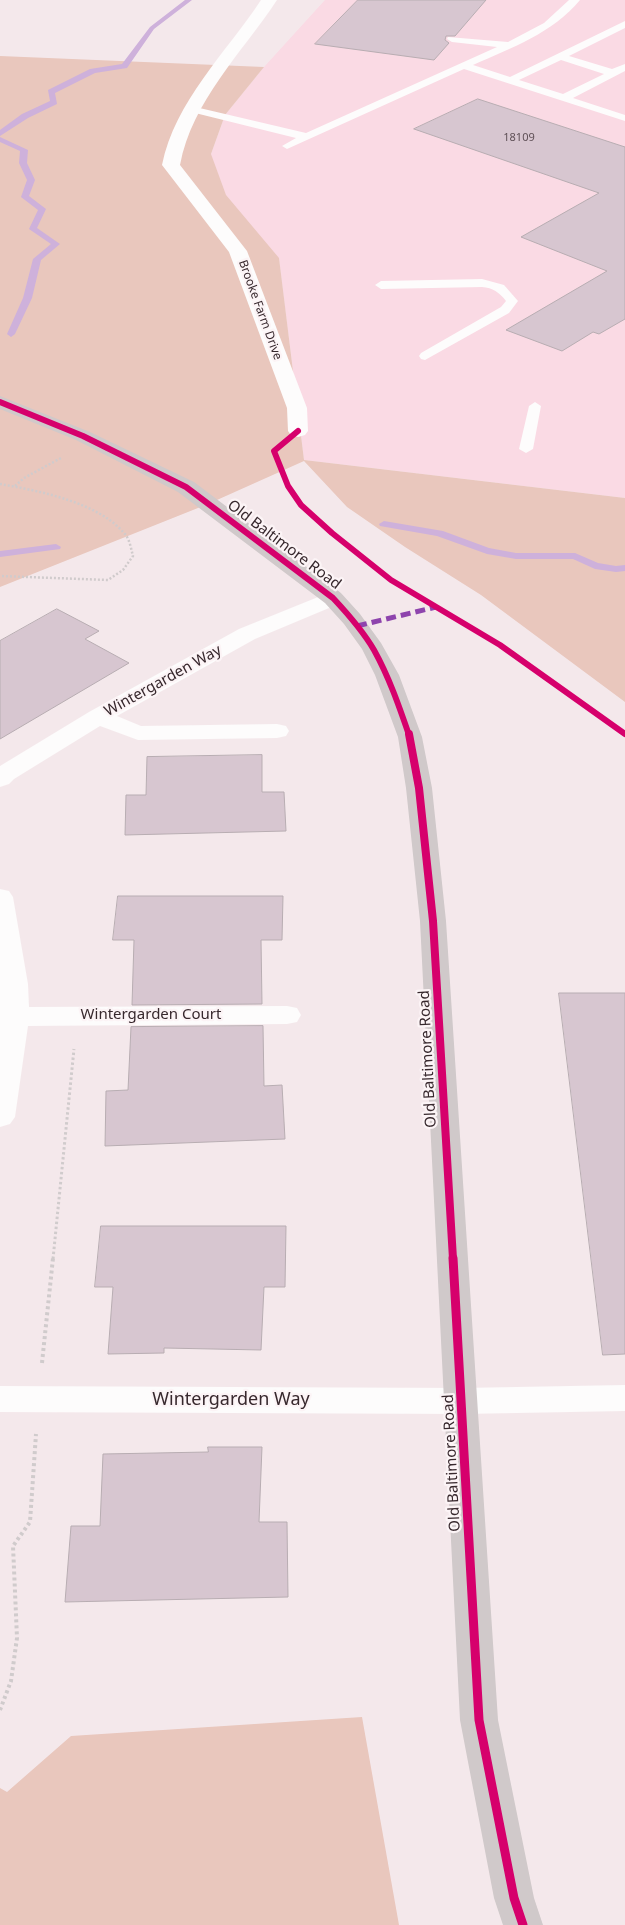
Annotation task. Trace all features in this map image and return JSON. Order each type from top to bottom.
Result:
[{"type":"street","name":"Brooke Farm Drive","points":[[269,0],[259,17],[191,109],[171,152],[170,166],[238,251],[297,408],[298,431]]},
{"type":"street","name":"Old Baltimore Road","points":[[0,402],[95,442],[186,488],[333,598],[373,648],[386,675],[410,737],[420,788],[433,921],[479,1720],[514,1898],[523,1925]]},
{"type":"street","name":"Wintergarden Way","points":[[0,779],[5,774],[98,717],[247,634],[333,598]]},
{"type":"street","points":[[98,717],[138,733],[277,731]]},
{"type":"street","points":[[0,897],[14,984],[15,1017],[0,1118]]},
{"type":"street","name":"Wintergarden Court","points":[[15,1017],[287,1014]]},
{"type":"street","name":"Wintergarden Way","points":[[0,1399],[462,1401],[625,1398]]},
{"type":"lane","points":[[287,146],[508,45],[547,25],[575,0]]},
{"type":"lane","points":[[512,80],[625,24]]},
{"type":"lane","points":[[452,39],[508,45]]},
{"type":"lane","points":[[560,56],[613,73]]},
{"type":"lane","points":[[465,66],[625,118]]},
{"type":"lane","points":[[564,98],[625,67]]},
{"type":"lane","points":[[607,112],[625,104]]},
{"type":"lane","points":[[191,109],[307,137]]},
{"type":"lane","points":[[381,285],[482,283],[498,285],[507,293],[512,301],[505,310],[425,356]]},
{"type":"lane","points":[[526,449],[535,406]]},
{"type":"path","points":[[14,486],[45,466],[95,442]]},
{"type":"path","points":[[0,484],[67,499],[93,512],[125,534],[130,543],[133,556],[127,566],[115,577],[108,580],[0,576]]},
{"type":"shaded area","points":[[325,0],[625,0],[625,498],[304,460],[279,259],[215,195],[211,154],[225,115],[264,67]]},
{"type":"shaded area","points":[[0,56],[264,67],[225,115],[211,154],[226,195],[279,258],[304,460],[625,498],[625,702],[481,595],[405,547],[347,507],[304,461],[208,504],[0,587]]},
{"type":"shaded area","points":[[362,1717],[399,1925],[0,1925],[0,1788],[7,1792],[71,1736]]},
{"type":"building","points":[[358,0],[486,0],[455,36],[446,36],[445,40],[449,43],[434,60],[315,44]]},
{"type":"building","points":[[478,99],[625,147],[625,319],[599,334],[593,332],[562,351],[506,330],[607,271],[521,237],[599,193],[414,129]]},
{"type":"building","points":[[57,609],[99,631],[85,639],[129,663],[0,739],[0,641]]},
{"type":"building","points":[[262,755],[262,792],[284,792],[286,831],[125,835],[126,795],[146,795],[147,757]]},
{"type":"building","points":[[118,896],[283,896],[282,940],[261,940],[262,1004],[132,1005],[134,940],[113,940]]},
{"type":"building","points":[[559,993],[625,993],[625,1354],[603,1355]]},
{"type":"building","points":[[263,1026],[264,1086],[282,1085],[285,1139],[105,1146],[106,1091],[128,1090],[131,1027]]},
{"type":"building","points":[[101,1226],[286,1226],[285,1287],[264,1287],[261,1350],[164,1348],[164,1353],[108,1354],[113,1287],[95,1287]]},
{"type":"building","points":[[208,1447],[262,1447],[259,1522],[287,1522],[288,1597],[65,1602],[71,1526],[100,1526],[103,1454],[208,1452]]},
{"type":"waterway","points":[[0,134],[25,116],[54,102],[51,92],[93,71],[124,66],[152,28],[189,0]]},
{"type":"waterway","points":[[0,139],[24,150],[23,163],[31,180],[25,197],[42,209],[33,229],[56,244],[37,259],[34,279],[28,298],[11,334]]},
{"type":"waterway","points":[[384,524],[439,533],[487,551],[516,556],[575,556],[595,566],[616,569],[625,568]]},
{"type":"waterway","points":[[0,554],[56,547]]},
{"type":"marked path","points":[[357,626],[436,607]]},
{"type":"cycle path","points":[[0,402],[83,436],[186,487],[333,598],[352,619],[373,648],[387,675],[410,737],[419,788],[433,921],[479,1720],[514,1898],[523,1925]]},
{"type":"cycle path","points":[[298,431],[274,451],[288,486],[301,505],[332,533],[391,580],[500,645],[625,734]]}]
